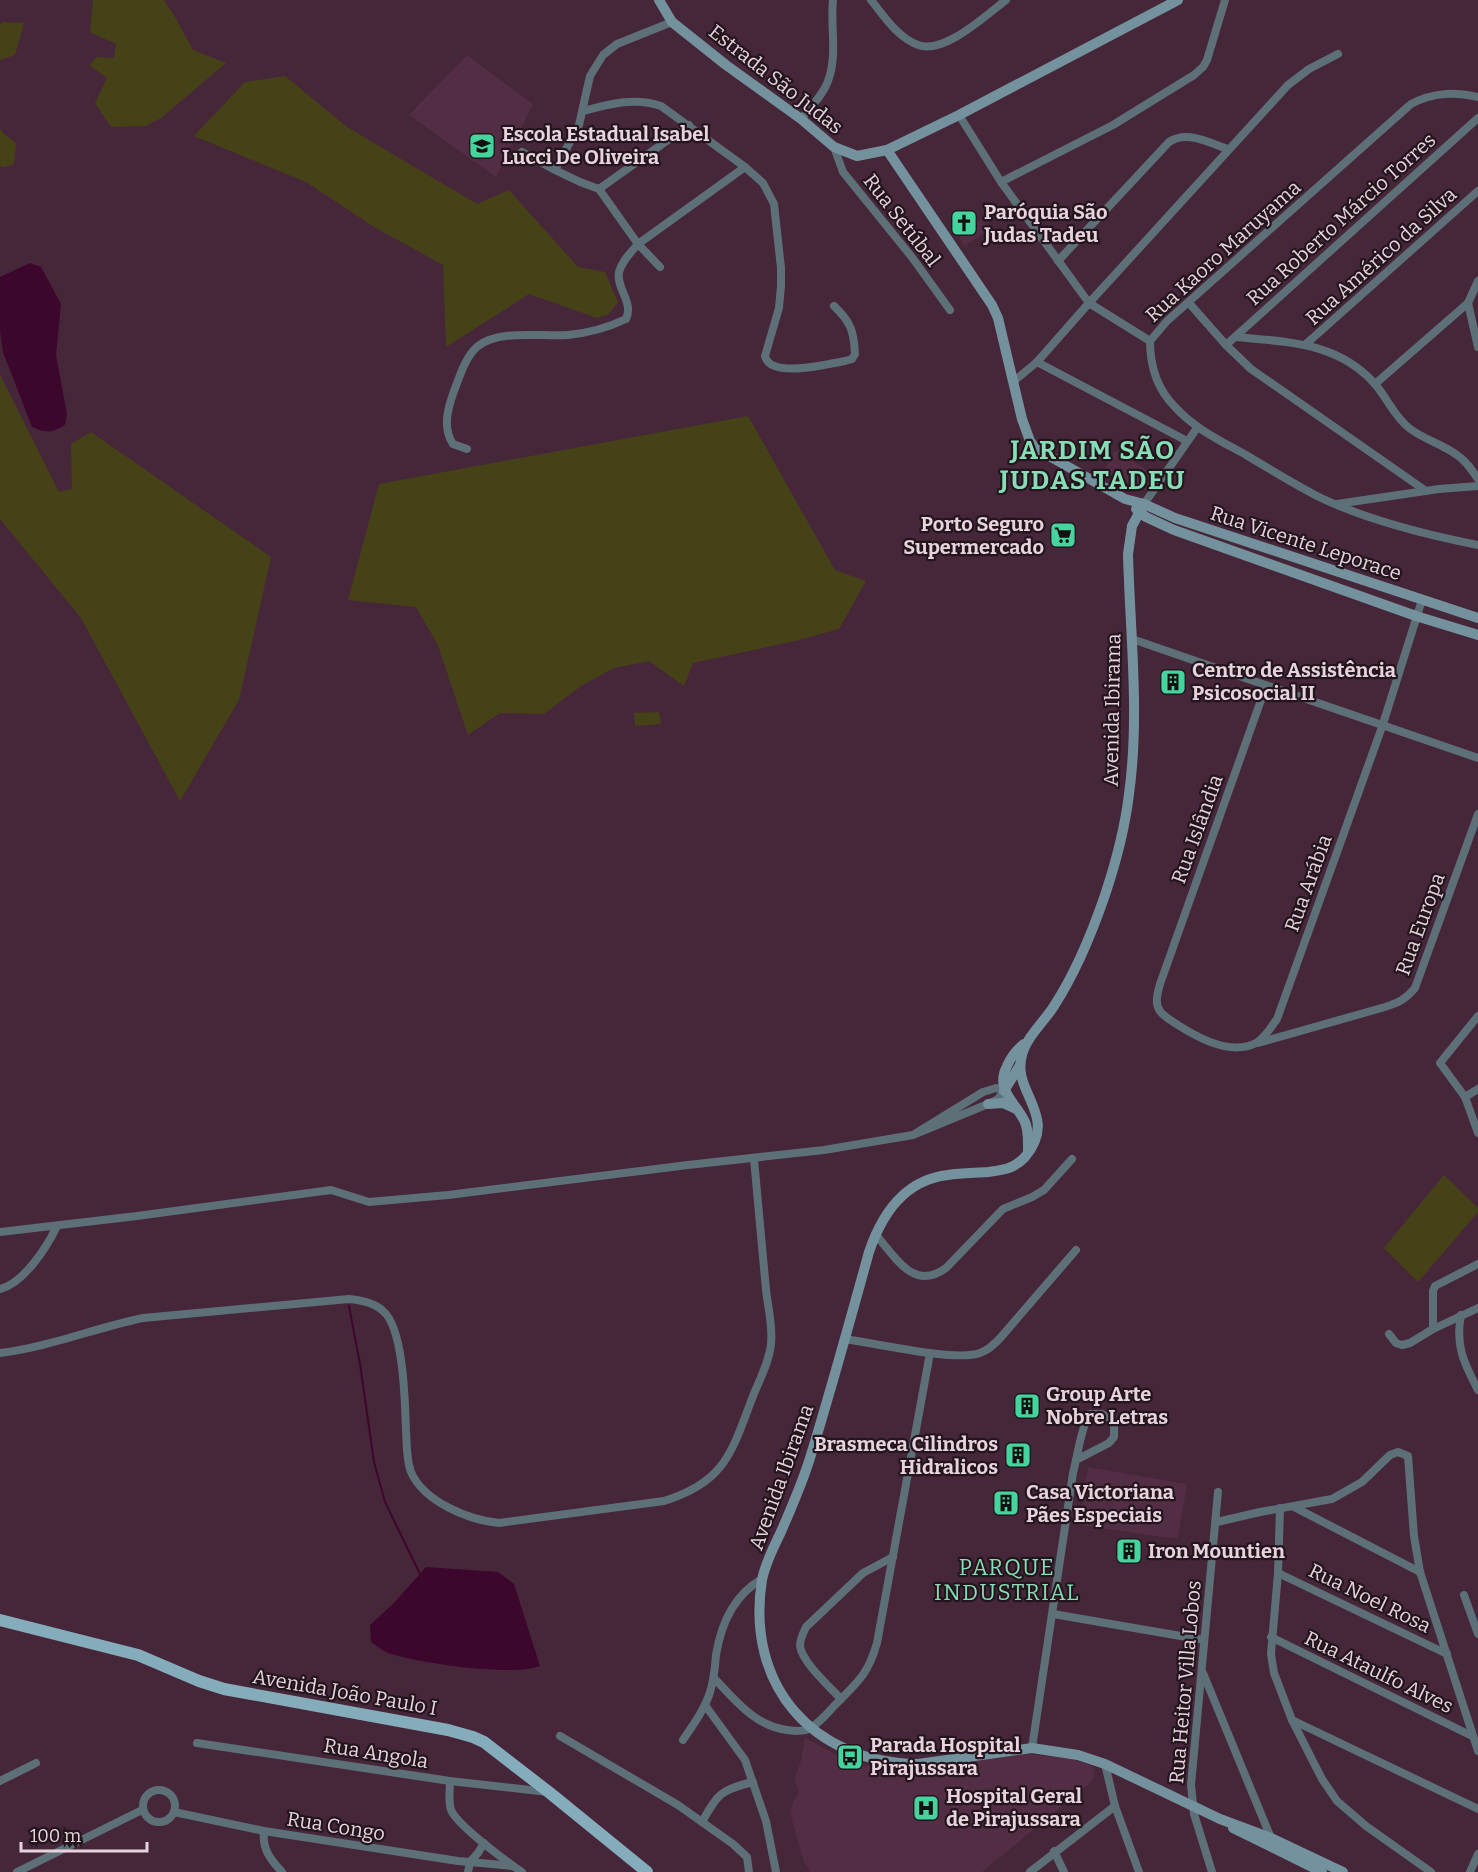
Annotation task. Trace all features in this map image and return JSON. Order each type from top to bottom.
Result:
[{"type":"main road","name":"Estrada São Judas","points":[[659,0],[672,22],[801,119],[834,147],[857,156],[887,150],[959,115],[1172,1]]},
{"type":"main road","name":"Rua Vicente Leporace","points":[[887,150],[992,305],[998,318],[1024,426],[1035,448],[1142,508],[1478,618]]},
{"type":"main road","points":[[1142,508],[1174,531],[1416,616],[1478,635]]},
{"type":"main road","name":"Avenida Ibirama","points":[[1004,1091],[1020,1065],[1022,1053],[1029,1040],[1054,1006],[1072,975],[1105,896],[1120,847],[1130,794],[1133,748],[1132,639],[1128,554],[1132,526],[1142,508]]},
{"type":"main road","name":"Avenida Ibirama","points":[[1004,1091],[1003,1077],[1008,1064],[1016,1051],[1029,1040]]},
{"type":"main road","points":[[1020,1065],[1038,1123],[1035,1143],[1028,1153]]},
{"type":"main road","points":[[1004,1091],[1029,1096]]},
{"type":"main road","points":[[1004,1091],[1026,1124],[1028,1153]]},
{"type":"main road","points":[[988,1104],[1003,1103],[1016,1109]]},
{"type":"main road","name":"Avenida Ibirama","points":[[1028,1153],[1008,1170],[946,1175],[924,1181],[894,1202],[875,1234],[808,1466],[762,1579],[761,1628],[766,1659],[785,1698],[810,1728],[841,1748],[876,1759],[904,1764],[1032,1748],[1078,1755],[1104,1764],[1220,1819],[1271,1838],[1343,1872]]},
{"type":"main road","name":"Avenida João Paulo I","points":[[0,1620],[138,1654],[199,1681],[224,1689],[462,1733],[484,1742],[550,1792],[647,1872]]},
{"type":"main road","name":"Avenida Ibirama","points":[[1220,1819],[1251,1838],[1322,1872]]},
{"type":"street","points":[[801,119],[828,81],[833,44],[833,0]]},
{"type":"street","points":[[871,0],[904,37],[919,45],[930,46],[944,43],[965,31],[1006,0]]},
{"type":"street","points":[[1001,182],[1113,125],[1194,75],[1207,60],[1225,0]]},
{"type":"street","points":[[555,170],[574,136],[584,111],[590,76],[603,54],[617,44],[672,22]]},
{"type":"street","points":[[1014,381],[1037,362],[1288,85],[1309,69],[1338,54]]},
{"type":"street","name":"Rua Kaoro Maruyama","points":[[1478,97],[1461,93],[1445,93],[1424,97],[1411,104],[1167,321],[1150,341],[1155,379],[1174,407],[1197,428],[1308,491],[1336,504],[1435,537],[1478,545]]},
{"type":"street","points":[[584,111],[613,103],[634,101],[661,106],[745,167],[763,183],[770,193],[777,221],[781,286],[779,308],[765,356],[768,363],[775,368],[790,369],[852,359],[855,354],[853,330],[834,306]]},
{"type":"street","points":[[959,115],[1001,182],[1089,303],[1150,341]]},
{"type":"street","name":"Rua Roberto Márcio Torres","points":[[1226,345],[1478,118]]},
{"type":"street","points":[[599,189],[689,125]]},
{"type":"street","points":[[1058,261],[1169,142],[1178,136],[1186,135],[1228,149]]},
{"type":"street","name":"Rua Setúbal","points":[[834,147],[843,172],[911,256],[950,310]]},
{"type":"street","points":[[522,152],[555,170],[599,189],[638,244],[660,267]]},
{"type":"street","points":[[467,449],[453,444],[448,437],[447,414],[463,367],[477,347],[488,340],[502,337],[568,335],[597,331],[626,319],[629,313],[628,304],[619,278],[623,263],[638,244],[745,167]]},
{"type":"street","name":"Rua Américo da Silva","points":[[1306,344],[1478,191]]},
{"type":"street","points":[[1375,384],[1475,297],[1478,281]]},
{"type":"street","points":[[1189,303],[1251,369],[1426,491]]},
{"type":"street","points":[[1468,303],[1478,347]]},
{"type":"street","points":[[1236,336],[1306,344],[1324,349],[1352,363],[1375,384],[1398,417],[1409,428],[1458,456],[1478,479]]},
{"type":"street","points":[[1037,362],[1187,441]]},
{"type":"street","points":[[1142,508],[1197,428]]},
{"type":"street","points":[[1336,504],[1478,486]]},
{"type":"street","name":"Rua Arábia","points":[[1256,1043],[1277,1019],[1382,727],[1422,600]]},
{"type":"street","points":[[1132,639],[1382,727],[1478,758]]},
{"type":"street","name":"Rua Islândia","points":[[1256,1043],[1245,1046],[1212,1044],[1195,1036],[1160,1012],[1157,999],[1160,984],[1266,686]]},
{"type":"street","name":"Rua Europa","points":[[1256,1043],[1385,1007],[1400,1002],[1410,994],[1415,988],[1478,814]]},
{"type":"street","points":[[1478,1016],[1440,1064],[1465,1097],[1478,1133]]},
{"type":"street","points":[[0,1232],[332,1190],[369,1202],[448,1195],[824,1150],[913,1135],[988,1104],[998,1099],[1004,1091],[996,1088],[983,1092],[913,1135]]},
{"type":"street","points":[[1465,1097],[1478,1089]]},
{"type":"street","points":[[0,1353],[47,1344],[143,1318],[358,1300],[383,1310],[396,1331],[405,1398],[407,1456],[411,1473],[430,1494],[456,1513],[480,1521],[499,1523],[664,1501],[683,1495],[708,1480],[722,1467],[734,1446],[769,1358],[772,1329],[767,1301],[754,1159]]},
{"type":"street","points":[[875,1234],[915,1276],[929,1277],[938,1274],[1003,1209],[1044,1190],[1072,1159]]},
{"type":"street","points":[[0,1289],[8,1287],[23,1273],[49,1243],[57,1226]]},
{"type":"street","points":[[845,1339],[930,1353],[977,1354],[990,1348],[1076,1250]]},
{"type":"street","points":[[1433,1329],[1432,1302],[1435,1286],[1478,1264]]},
{"type":"street","points":[[1389,1334],[1396,1343],[1402,1345],[1410,1343],[1433,1329],[1478,1308]]},
{"type":"street","points":[[1461,1315],[1459,1346],[1462,1358],[1478,1390]]},
{"type":"street","points":[[714,1678],[733,1698],[764,1723],[779,1729],[796,1731],[810,1728],[862,1679],[878,1643],[930,1353]]},
{"type":"street","points":[[1032,1748],[1076,1460],[1084,1424],[1089,1414],[1102,1414],[1114,1421],[1114,1437],[1109,1443],[1076,1460]]},
{"type":"street","points":[[1217,1522],[1332,1499],[1362,1482],[1390,1455],[1398,1452],[1405,1454],[1410,1460],[1414,1536],[1420,1572],[1478,1751]]},
{"type":"street","name":"Rua Heitor Villa Lobos","points":[[1212,1872],[1192,1806],[1192,1760],[1217,1522],[1218,1492]]},
{"type":"street","points":[[1294,1507],[1420,1572]]},
{"type":"street","points":[[1280,1508],[1278,1573],[1271,1654],[1274,1673],[1292,1720],[1322,1779],[1337,1801],[1365,1826],[1431,1872]]},
{"type":"street","points":[[841,1699],[805,1658],[800,1648],[802,1634],[806,1627],[864,1573],[893,1557]]},
{"type":"street","name":"Rua Noel Rosa","points":[[1278,1573],[1447,1654]]},
{"type":"street","points":[[683,1740],[705,1705],[714,1678],[720,1636],[728,1614],[746,1590],[762,1579]]},
{"type":"street","points":[[1464,1595],[1478,1634]]},
{"type":"street","points":[[1053,1614],[1204,1640]]},
{"type":"street","name":"Rua Ataulfo Alves","points":[[1271,1637],[1472,1736]]},
{"type":"street","points":[[1202,1671],[1271,1838]]},
{"type":"street","points":[[705,1705],[746,1760],[766,1821],[776,1872]]},
{"type":"street","points":[[1292,1720],[1478,1809]]},
{"type":"street","points":[[560,1737],[668,1799],[702,1822],[744,1852],[749,1872]]},
{"type":"street","name":"Rua Angola","points":[[197,1743],[450,1781],[550,1792]]},
{"type":"street","points":[[0,1781],[36,1763]]},
{"type":"street","points":[[1104,1764],[1115,1806],[1139,1872]]},
{"type":"street","points":[[450,1781],[451,1809],[460,1821],[522,1872]]},
{"type":"street","points":[[702,1822],[715,1799],[723,1792],[753,1782]]},
{"type":"street","points":[[159,1790],[172,1796],[174,1812],[170,1818],[163,1821],[155,1820],[142,1810],[144,1798],[151,1792],[159,1790]]},
{"type":"street","points":[[1030,1872],[1054,1851],[1115,1806]]},
{"type":"street","points":[[17,1872],[142,1810]]},
{"type":"street","name":"Rua Congo","points":[[174,1812],[264,1831],[514,1867]]},
{"type":"street","points":[[264,1831],[265,1850],[282,1872]]},
{"type":"street","points":[[468,1872],[470,1862],[484,1843]]},
{"type":"street","points":[[1054,1851],[1064,1872]]},
{"type":"street","points":[[1470,1872],[1478,1854]]},
{"type":"shaded area","points":[[93,0],[164,0],[193,50],[226,63],[161,118],[145,126],[111,127],[95,103],[107,78],[89,65],[97,57],[114,58],[116,44],[90,32]]},
{"type":"shaded area","points":[[3,22],[24,23],[15,55],[0,60],[0,24]]},
{"type":"shaded area","name":"Escola Estadual Isabel Lucci De Oliveira","points":[[467,55],[533,104],[496,177],[409,115]]},
{"type":"shaded area","points":[[285,76],[347,127],[477,204],[509,190],[578,267],[605,272],[618,302],[609,314],[597,318],[529,294],[446,347],[443,265],[374,227],[306,182],[194,136],[245,82]]},
{"type":"shaded area","points":[[0,128],[16,143],[14,164],[5,167],[0,166]]},
{"type":"shaded area","points":[[981,219],[989,230],[964,246],[959,236]]},
{"type":"shaded area","points":[[30,263],[41,267],[61,304],[56,355],[67,414],[65,425],[49,431],[32,427],[3,352],[0,331],[0,277]]},
{"type":"shaded area","points":[[0,375],[59,492],[72,489],[71,444],[91,432],[271,557],[239,700],[180,801],[81,618],[0,519]]},
{"type":"shaded area","points":[[748,416],[835,570],[866,581],[839,629],[693,663],[684,686],[649,661],[614,668],[581,686],[544,714],[500,713],[468,735],[438,645],[416,607],[348,600],[379,484]]},
{"type":"shaded area","points":[[1115,450],[1156,476],[1149,491],[1133,486],[1104,471]]},
{"type":"shaded area","points":[[659,712],[661,724],[635,726],[634,713]]},
{"type":"shaded area","points":[[1444,1175],[1478,1208],[1478,1212],[1418,1282],[1384,1248]]},
{"type":"shaded area","points":[[1088,1467],[1187,1484],[1178,1539],[1078,1525]]},
{"type":"shaded area","points":[[426,1567],[498,1572],[514,1584],[540,1666],[509,1670],[444,1665],[391,1654],[371,1642],[370,1625],[393,1604]]},
{"type":"shaded area","name":"Hospital Geral de Pirajussara","points":[[805,1738],[843,1758],[891,1770],[920,1769],[1026,1754],[1069,1758],[1095,1769],[1093,1779],[1088,1785],[982,1872],[811,1872],[804,1862],[790,1813],[799,1792],[795,1781]]},
{"type":"waterway","points":[[349,1306],[374,1462],[385,1502],[420,1574]]},
{"type":"place","name":"Escola Estadual Isabel Lucci De Oliveira","points":[[482,146]]},
{"type":"place","name":"Paróquia São Judas Tadeu","points":[[964,223]]},
{"type":"place","name":"Porto Seguro Supermercado","points":[[1063,535]]},
{"type":"place","name":"Centro de Assistência Psicosocial II","points":[[1173,682]]},
{"type":"place","name":"Group Arte Nobre Letras","points":[[1027,1406]]},
{"type":"place","name":"Brasmeca Cilindros Hidralicos","points":[[1018,1455]]},
{"type":"place","name":"Casa Victoriana Pães Especiais","points":[[1006,1503]]},
{"type":"place","name":"Iron Mountien","points":[[1129,1551]]},
{"type":"place","name":"Parada Hospital Pirajussara","points":[[850,1757]]},
{"type":"place","name":"Hospital Geral de Pirajussara","points":[[926,1808]]},
{"type":"district","name":"JARDIM SÃO JUDAS TADEU","points":[[1093,465]]},
{"type":"district","name":"PARQUE INDUSTRIAL","points":[[1007,1580]]}]
